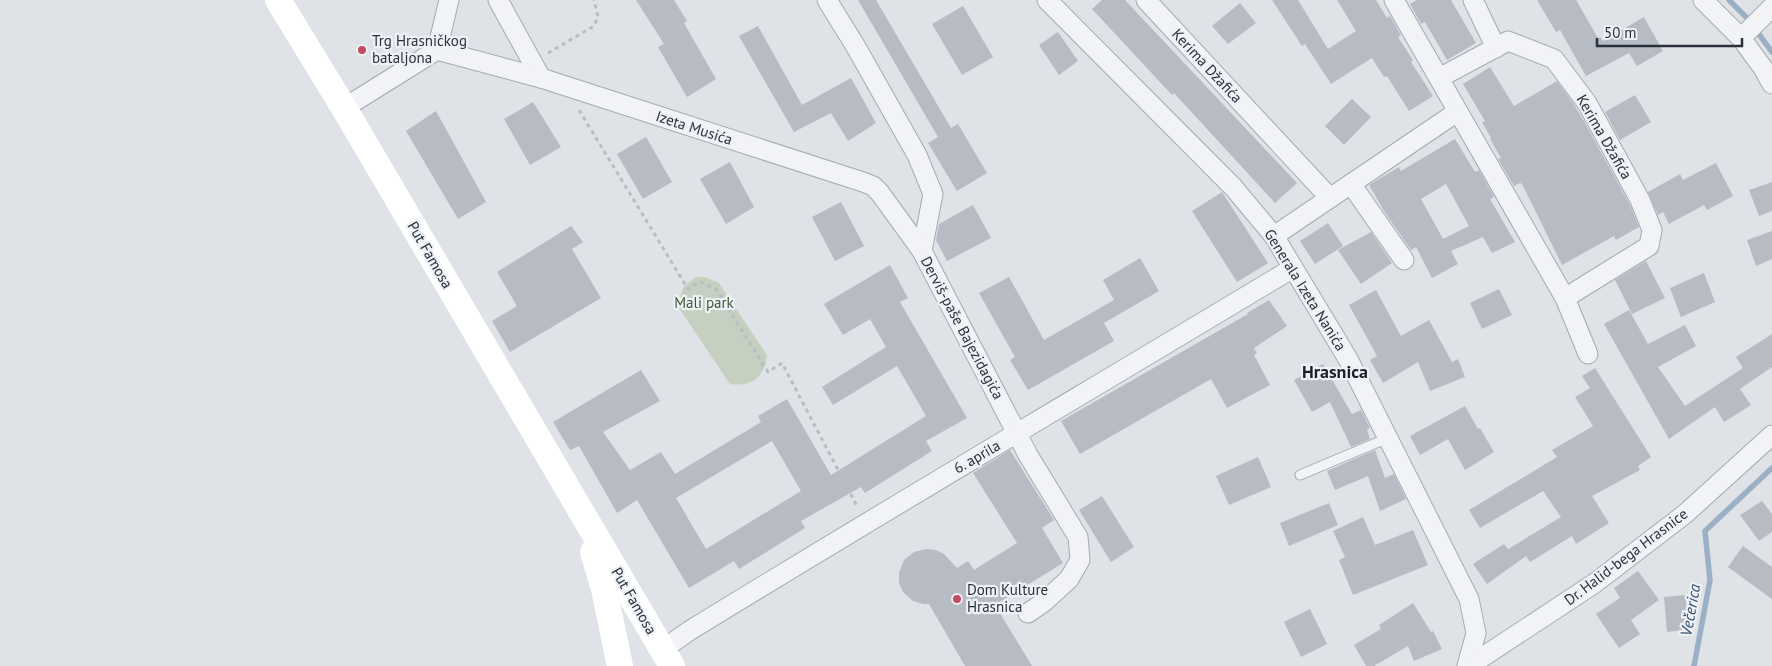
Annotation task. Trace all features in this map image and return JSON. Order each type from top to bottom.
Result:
[{"type":"main road","name":"Put Famosa","points":[[278,0],[344,108],[667,658]]},
{"type":"main road","name":"Put Famosa","points":[[581,510],[604,589],[620,666]]},
{"type":"street","points":[[344,108],[437,50],[449,0]]},
{"type":"street","points":[[498,0],[537,70]]},
{"type":"street","name":"Derviš-paše Bajezidagića","points":[[827,0],[917,155],[933,194],[922,251],[1028,455],[1078,538],[1080,560],[1069,579],[1044,602],[1028,613]]},
{"type":"street","name":"Generala Izeta Nanića","points":[[1047,0],[1233,187],[1274,236],[1348,359],[1469,599],[1476,633],[1468,666]]},
{"type":"street","name":"Kerima Džafića","points":[[1146,0],[1330,198]]},
{"type":"street","points":[[1394,0],[1565,298],[1588,354]]},
{"type":"street","points":[[1473,0],[1496,48]]},
{"type":"street","points":[[1703,0],[1744,35],[1772,84]]},
{"type":"street","points":[[1744,35],[1766,13]]},
{"type":"street","name":"Kerima Džafića","points":[[1439,78],[1508,41],[1554,59],[1587,103],[1640,200],[1652,230],[1649,246],[1565,298]]},
{"type":"street","name":"Izeta Musića","points":[[437,50],[537,70],[565,87],[873,186],[880,192],[922,251]]},
{"type":"street","points":[[1274,236],[1457,112]]},
{"type":"street","points":[[1351,184],[1404,260]]},
{"type":"street","name":"6. aprila","points":[[667,658],[697,626],[865,522],[1018,433],[1293,268]]},
{"type":"street","name":"Dr. Halid-bega Hrasnice","points":[[1468,666],[1595,583],[1685,514],[1772,436]]},
{"type":"lane","points":[[1300,475],[1388,438]]},
{"type":"path","points":[[537,70],[594,26],[598,17],[594,0]]},
{"type":"path","points":[[565,87],[688,290],[690,286],[701,282],[716,289],[768,372],[782,362],[865,522]]},
{"type":"green space","name":"Mali park","points":[[696,277],[705,277],[719,283],[767,355],[760,375],[751,382],[738,385],[730,384],[677,305],[684,286]]},
{"type":"building","points":[[636,0],[674,0],[687,21],[684,23],[716,79],[687,97],[658,47],[664,44]]},
{"type":"building","points":[[858,0],[876,0],[951,128],[958,124],[987,173],[957,191],[928,143],[938,137]]},
{"type":"building","points":[[1102,0],[1125,0],[1297,183],[1275,203],[1174,93],[1172,95],[1092,9]]},
{"type":"building","points":[[1272,0],[1298,0],[1328,49],[1356,31],[1337,0],[1376,0],[1387,18],[1390,16],[1401,35],[1398,37],[1413,60],[1411,62],[1433,96],[1409,111],[1387,76],[1384,77],[1372,58],[1331,84],[1305,44],[1302,46]]},
{"type":"building","points":[[1417,0],[1451,0],[1476,43],[1447,60],[1425,22],[1421,24],[1410,4]]},
{"type":"building","points":[[1537,0],[1576,0],[1598,38],[1600,37],[1603,41],[1644,17],[1663,51],[1637,66],[1629,53],[1586,76],[1560,30],[1556,32]]},
{"type":"building","points":[[1240,3],[1256,23],[1228,44],[1212,26]]},
{"type":"building","points":[[963,6],[993,57],[962,75],[932,24]]},
{"type":"building","points":[[758,26],[802,105],[851,78],[876,123],[848,141],[831,113],[794,132],[739,36]]},
{"type":"building","points":[[1058,32],[1078,61],[1059,75],[1039,45]]},
{"type":"building","points":[[1490,67],[1514,106],[1557,81],[1585,123],[1630,205],[1639,227],[1616,240],[1614,236],[1562,265],[1522,184],[1514,186],[1498,159],[1501,158],[1482,122],[1485,121],[1463,84]]},
{"type":"building","points":[[1635,95],[1651,122],[1620,140],[1605,112]]},
{"type":"building","points":[[1352,99],[1371,117],[1344,145],[1325,126]]},
{"type":"building","points":[[533,102],[561,147],[530,165],[504,119]]},
{"type":"building","points":[[436,111],[486,202],[458,219],[406,131]]},
{"type":"building","points":[[646,137],[672,182],[643,199],[617,154]]},
{"type":"building","points":[[1455,139],[1475,172],[1479,170],[1494,197],[1490,199],[1515,242],[1492,253],[1483,237],[1451,251],[1458,264],[1432,278],[1416,247],[1411,250],[1384,211],[1369,185],[1399,167],[1401,171]],"holes":[[[1446,184],[1469,226],[1443,239],[1421,199]]]},
{"type":"building","points":[[730,162],[754,207],[726,224],[700,179]]},
{"type":"building","points":[[1716,163],[1733,196],[1707,210],[1704,205],[1669,224],[1663,212],[1658,215],[1648,192],[1680,174],[1683,180]]},
{"type":"building","points":[[1772,182],[1772,211],[1759,216],[1749,190]]},
{"type":"building","points":[[1222,192],[1268,263],[1237,282],[1192,211]]},
{"type":"building","points":[[841,202],[864,246],[835,261],[812,217]]},
{"type":"building","points":[[973,205],[991,238],[947,261],[936,240],[939,224]]},
{"type":"building","points":[[1328,223],[1343,246],[1315,264],[1300,241]]},
{"type":"building","points":[[571,226],[583,242],[572,249],[601,298],[510,352],[492,321],[517,306],[497,272]]},
{"type":"building","points":[[1772,231],[1772,259],[1756,266],[1747,240]]},
{"type":"building","points":[[1371,232],[1392,263],[1361,284],[1338,250]]},
{"type":"building","points":[[1140,258],[1159,291],[1104,323],[1114,341],[1028,390],[1010,360],[1015,357],[979,293],[1009,277],[1044,340],[1114,300],[1103,280]]},
{"type":"building","points":[[1646,261],[1665,298],[1632,314],[1615,280]]},
{"type":"building","points":[[890,265],[908,298],[900,302],[967,418],[926,441],[932,451],[865,493],[861,487],[801,521],[805,528],[739,569],[734,561],[689,588],[637,500],[617,513],[579,446],[570,450],[553,422],[641,370],[660,401],[603,432],[630,470],[661,452],[675,474],[761,422],[758,416],[787,399],[831,475],[926,416],[897,366],[833,405],[822,387],[886,347],[870,319],[843,335],[824,304]],"holes":[[[772,441],[801,491],[706,549],[676,498]]]},
{"type":"building","points":[[1704,273],[1715,302],[1681,317],[1670,288]]},
{"type":"building","points":[[1499,289],[1512,315],[1482,329],[1470,303]]},
{"type":"building","points":[[1376,290],[1401,336],[1429,320],[1452,362],[1458,359],[1465,377],[1430,391],[1418,362],[1383,383],[1370,360],[1377,356],[1349,305]]},
{"type":"building","points":[[1269,300],[1287,326],[1254,348],[1257,353],[1254,355],[1270,385],[1227,408],[1211,379],[1080,454],[1061,421],[1248,314]]},
{"type":"building","points":[[1629,310],[1648,344],[1685,325],[1696,346],[1658,367],[1685,406],[1743,368],[1736,357],[1772,334],[1772,367],[1740,389],[1751,405],[1724,422],[1715,407],[1669,439],[1604,324]]},
{"type":"building","points":[[1323,364],[1352,414],[1361,410],[1370,428],[1367,430],[1370,439],[1351,447],[1330,402],[1312,412],[1294,380]]},
{"type":"building","points":[[1595,368],[1651,457],[1638,466],[1640,470],[1592,496],[1609,523],[1576,544],[1572,536],[1530,562],[1526,556],[1487,584],[1473,564],[1504,544],[1508,549],[1561,517],[1543,491],[1480,528],[1469,510],[1557,457],[1552,450],[1593,426],[1575,397],[1590,388],[1582,376]]},
{"type":"building","points":[[1465,406],[1494,452],[1465,470],[1448,439],[1420,455],[1410,436]]},
{"type":"building","name":"Dom Kulture Hrasnica","points":[[1010,450],[1054,520],[1042,528],[1063,563],[995,605],[1032,666],[965,666],[929,604],[913,601],[903,592],[899,583],[899,573],[904,560],[914,552],[927,549],[936,550],[944,554],[957,568],[968,561],[974,570],[1017,543],[973,473]]},
{"type":"building","points":[[1375,450],[1385,478],[1394,474],[1406,499],[1380,511],[1368,476],[1335,490],[1327,471]]},
{"type":"building","points":[[1258,457],[1271,487],[1229,505],[1216,476]]},
{"type":"building","points":[[1102,496],[1134,547],[1111,562],[1079,510]]},
{"type":"building","points":[[1762,501],[1772,514],[1772,532],[1759,541],[1740,515]]},
{"type":"building","points":[[1329,503],[1338,525],[1289,546],[1280,523]]},
{"type":"building","points":[[1363,517],[1375,545],[1413,530],[1428,565],[1353,595],[1339,560],[1345,557],[1333,531]]},
{"type":"building","points":[[1743,546],[1772,567],[1772,599],[1728,567]]},
{"type":"building","points":[[1638,571],[1659,600],[1631,620],[1640,634],[1619,648],[1596,614],[1620,598],[1614,588]]},
{"type":"building","points":[[1685,595],[1689,629],[1667,632],[1664,597]]},
{"type":"building","points":[[1413,603],[1431,632],[1433,631],[1442,649],[1414,661],[1408,646],[1374,666],[1366,666],[1354,645],[1381,629],[1379,625]]},
{"type":"building","points":[[1310,609],[1327,644],[1301,657],[1284,622]]},
{"type":"waterway","points":[[1729,0],[1747,18],[1772,52]]},
{"type":"waterway","name":"Večerica","points":[[1694,666],[1710,580],[1705,531],[1772,468]]},
{"type":"place","name":"Trg Hrasničkog bataljona","points":[[362,50]]},
{"type":"place","name":"Dom Kulture Hrasnica","points":[[957,599]]},
{"type":"district","name":"Hrasnica","points":[[1335,372]]}]
